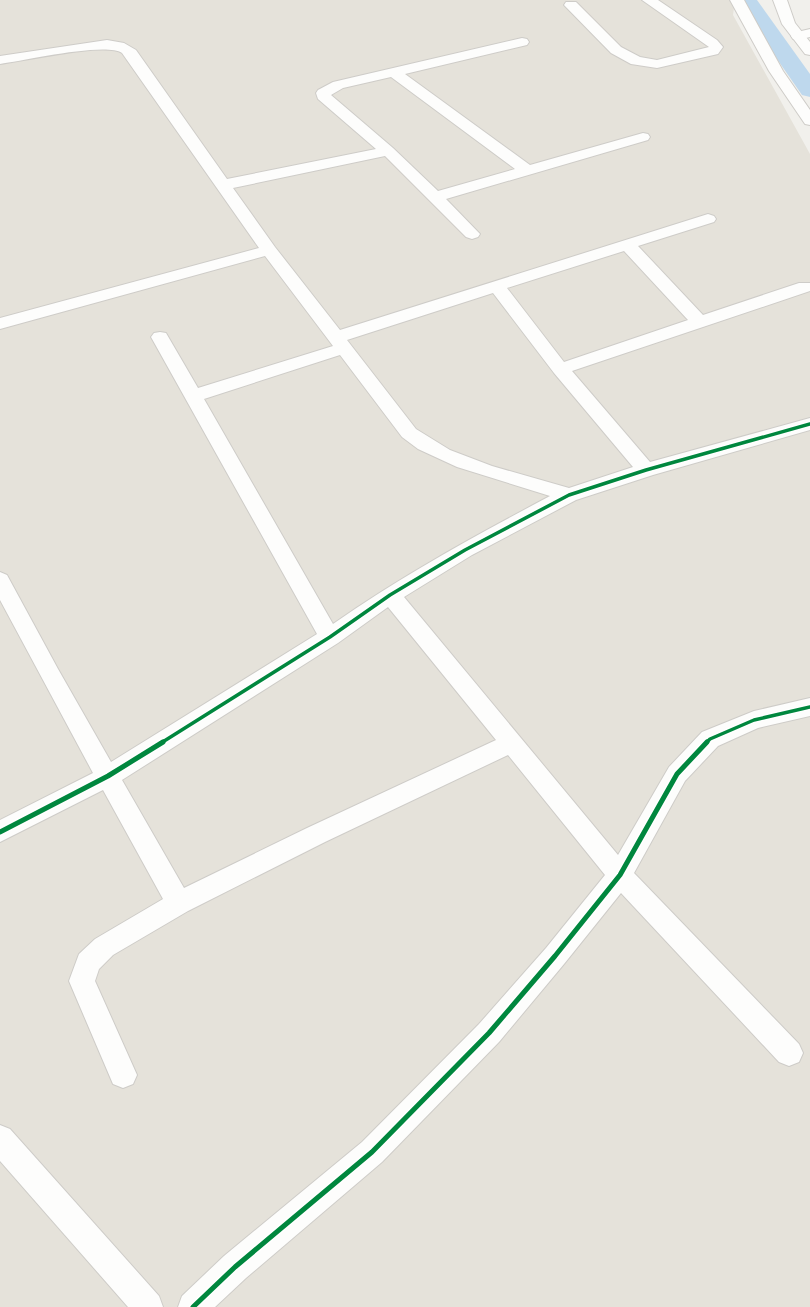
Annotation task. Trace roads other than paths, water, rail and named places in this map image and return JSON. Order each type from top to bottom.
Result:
[{"type":"street","points":[[571,4],[616,50],[626,57],[636,61],[657,64],[714,51],[716,47],[648,0]]},
{"type":"street","points":[[737,0],[776,71],[810,121]]},
{"type":"street","points":[[780,0],[789,24],[804,34],[810,51]]},
{"type":"street","points":[[472,234],[388,151],[325,99],[323,93],[338,85],[522,42]]},
{"type":"street","points":[[0,60],[97,44],[114,44],[125,47],[131,53],[269,250],[409,433],[424,446],[446,456],[569,495]]},
{"type":"street","points":[[394,72],[528,171]]},
{"type":"street","points":[[435,197],[643,137]]},
{"type":"street","points":[[223,185],[388,151]]},
{"type":"street","points":[[194,396],[497,287],[708,219]]},
{"type":"street","points":[[627,244],[700,322]]},
{"type":"street","points":[[0,324],[155,280],[269,250]]},
{"type":"street","points":[[497,287],[560,369],[646,470]]},
{"type":"street","points":[[560,369],[805,287]]},
{"type":"street","points":[[160,336],[330,637]]},
{"type":"street","points":[[0,832],[108,776],[330,637],[390,595],[465,550],[569,495],[646,470],[810,424]]},
{"type":"street","points":[[0,580],[50,675],[179,903]]},
{"type":"street","points":[[390,595],[620,874],[789,1053]]},
{"type":"street","points":[[193,1307],[235,1267],[372,1152],[489,1033],[555,956],[620,874],[677,774],[710,739],[754,720],[810,707]]},
{"type":"street","points":[[123,1076],[82,981],[88,962],[104,947],[179,903],[316,835],[512,743]]},
{"type":"street","points":[[0,1139],[148,1307]]},
{"type":"waterway","points":[[746,0],[810,90]]}]
